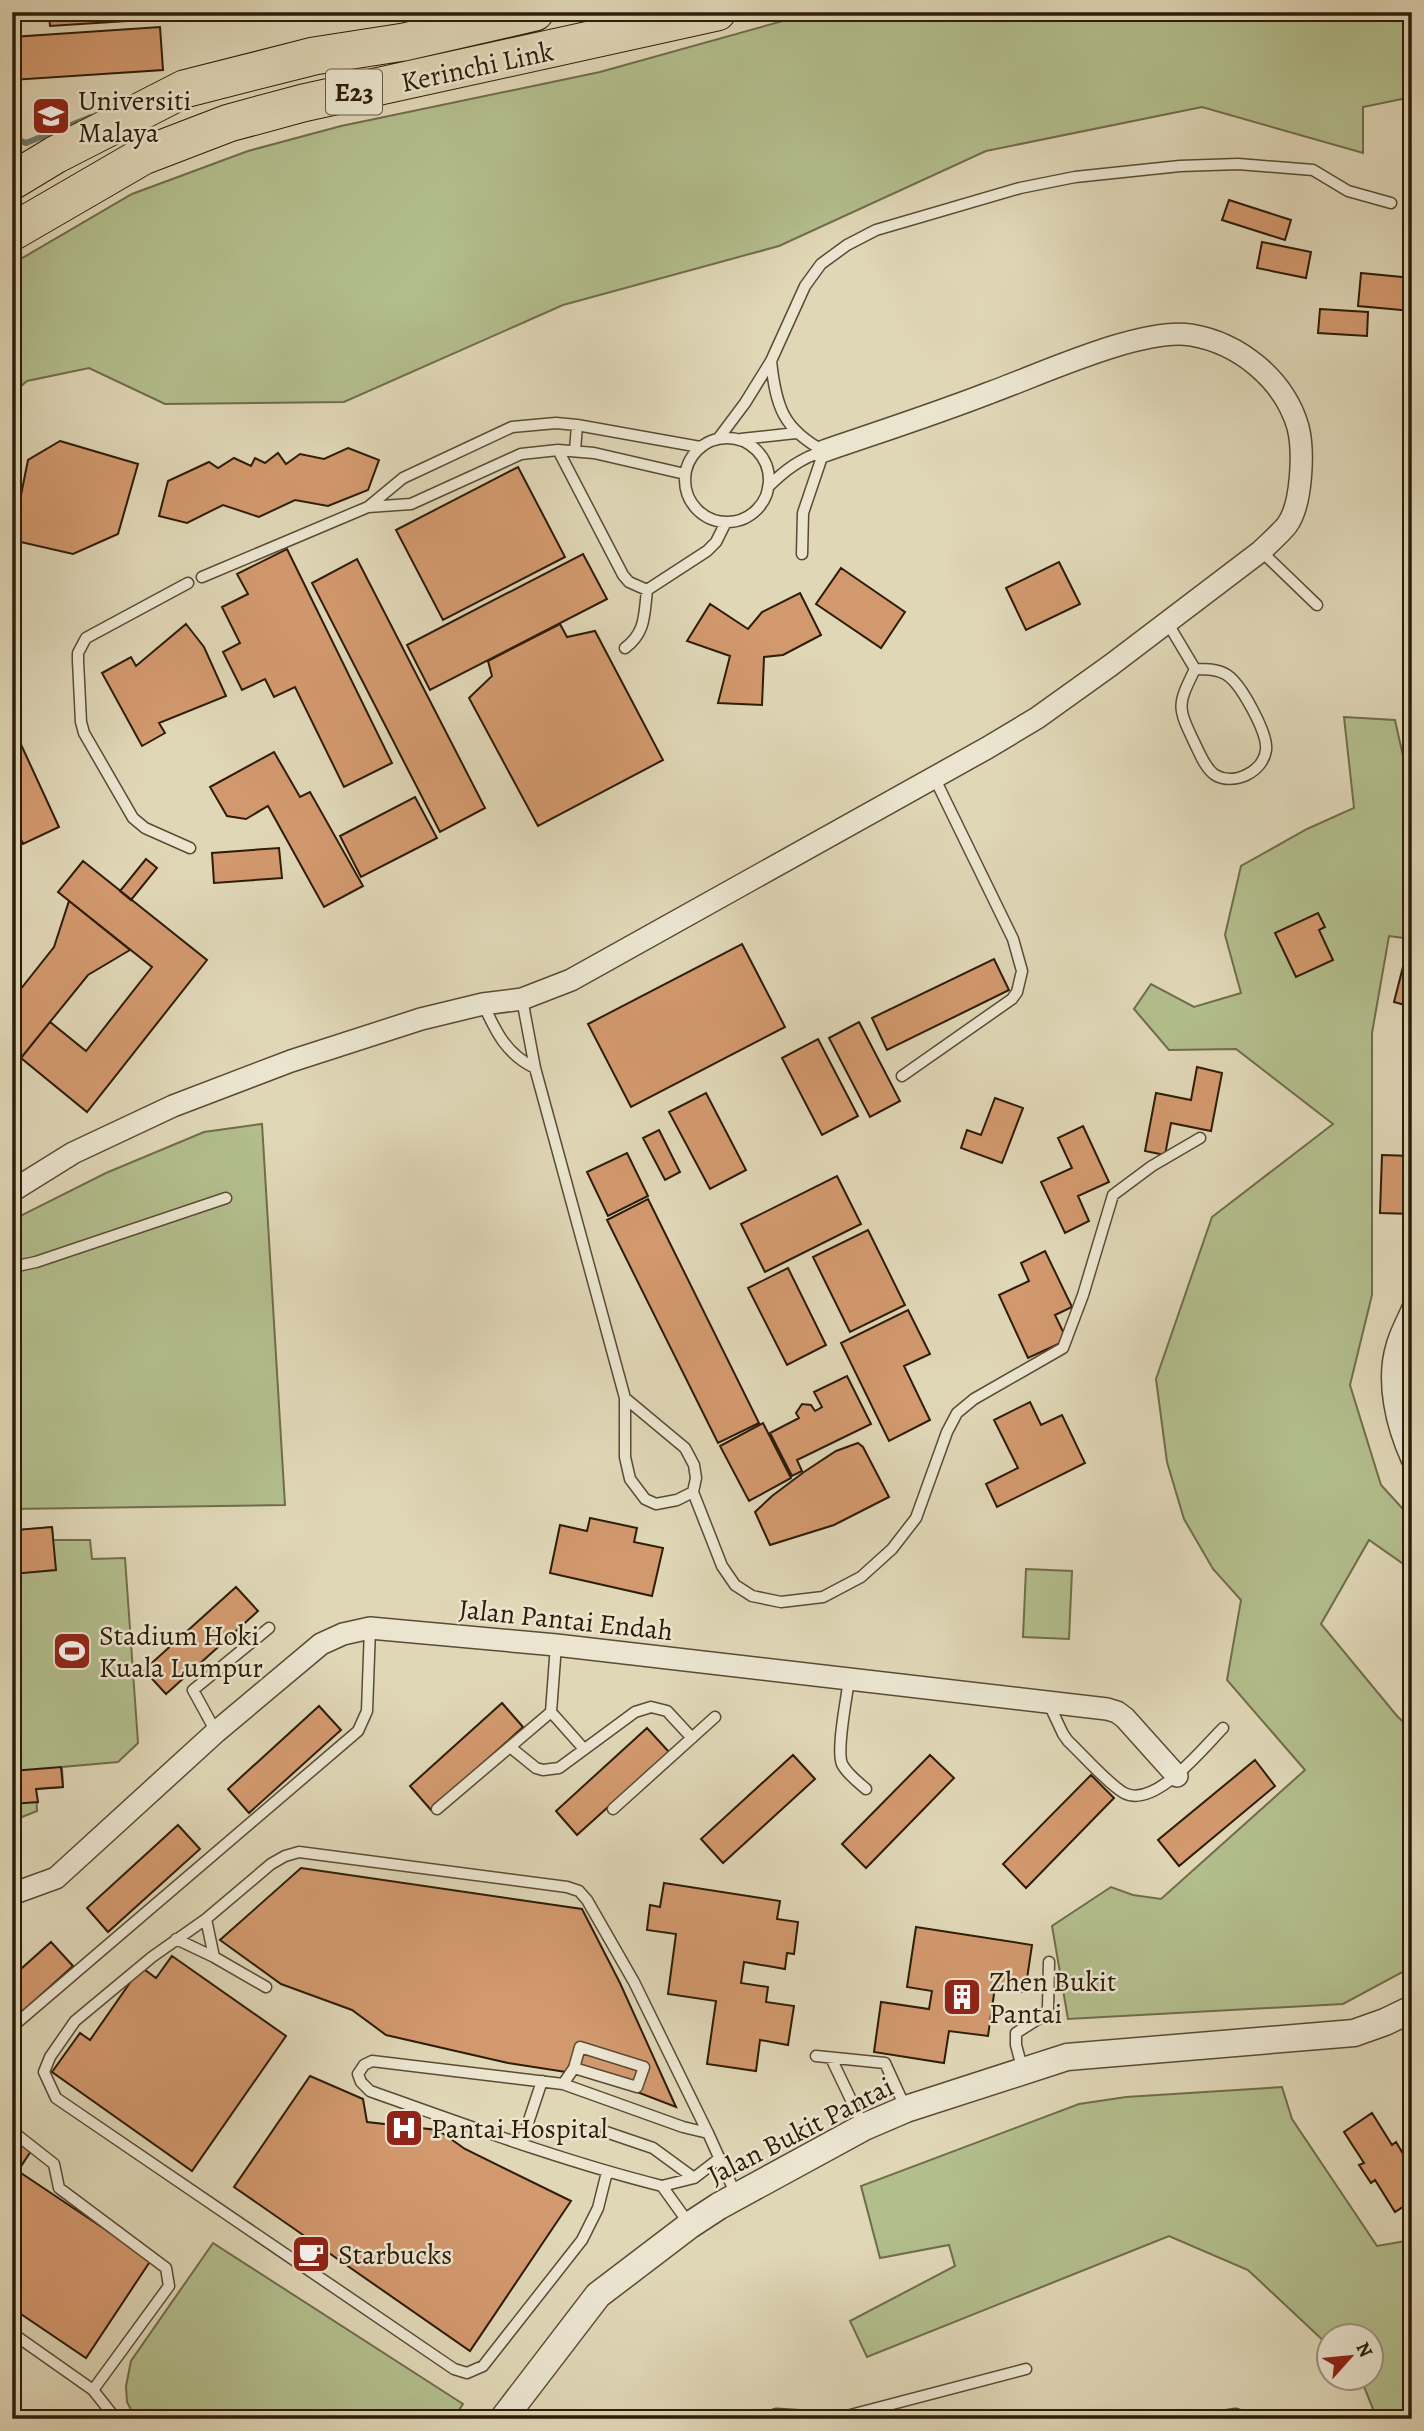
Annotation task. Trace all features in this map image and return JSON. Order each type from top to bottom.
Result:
[{"type":"highway","name":"Kerinchi Link","points":[[12,181],[55,155],[184,89],[314,56],[404,42],[535,12]]},
{"type":"highway","name":"Kerinchi Link","points":[[12,233],[143,156],[229,123],[303,103],[717,12]]},
{"type":"street","points":[[12,1191],[73,1153],[173,1106],[291,1061],[421,1018],[483,1004],[522,999],[571,980],[1037,718],[1261,551],[1289,523],[1302,482],[1298,428],[1280,390],[1253,361],[1225,344],[1190,335],[1156,335],[1102,351],[824,452]]},
{"type":"street","points":[[1412,1310],[1396,1348],[1392,1394],[1401,1435],[1412,1459]]},
{"type":"street","name":"Jalan Pantai Endah","points":[[12,1894],[56,1878],[216,1732],[321,1644],[343,1633],[370,1628],[556,1645],[1107,1709],[1117,1712],[1177,1776]]},
{"type":"street","name":"Jalan Bukit Pantai","points":[[503,2419],[598,2295],[690,2225],[864,2127],[906,2109],[1067,2057],[1354,2033],[1412,2009]]},
{"type":"lane","points":[[718,439],[771,362],[805,286],[821,264],[847,245],[876,230],[1020,188],[1075,177],[1180,166],[1238,164],[1313,170],[1348,191],[1391,203]]},
{"type":"lane","points":[[771,362],[780,409],[796,433],[824,452]]},
{"type":"lane","points":[[202,576],[368,507],[406,477],[512,427],[556,423],[577,425],[700,447]]},
{"type":"lane","points":[[575,452],[577,425]]},
{"type":"lane","points":[[738,440],[749,444],[765,463],[768,487],[765,498],[758,508],[738,521],[712,519],[700,512],[691,501],[686,488],[685,474],[693,455],[700,447],[718,439],[738,440],[796,433]]},
{"type":"lane","points":[[368,507],[411,505],[522,454],[558,450],[594,453],[685,474]]},
{"type":"lane","points":[[558,450],[623,575],[629,582],[647,590]]},
{"type":"lane","points":[[768,487],[788,467],[824,452]]},
{"type":"lane","points":[[802,554],[803,513],[824,452]]},
{"type":"lane","points":[[647,590],[708,551],[726,522]]},
{"type":"lane","points":[[1261,551],[1317,605]]},
{"type":"lane","points":[[188,583],[86,638],[78,653],[78,661],[84,733],[133,818],[145,828],[190,848]]},
{"type":"lane","points":[[625,648],[636,639],[642,629],[647,590]]},
{"type":"lane","points":[[1167,622],[1195,668]]},
{"type":"lane","points":[[1195,668],[1218,671],[1232,679],[1241,689],[1263,734],[1266,743],[1263,760],[1258,767],[1243,776],[1225,779],[1210,771],[1183,719],[1181,699],[1195,668]]},
{"type":"lane","points":[[902,1076],[1012,999],[1017,992],[1022,971],[1013,939],[934,777]]},
{"type":"lane","points":[[522,999],[535,1068],[625,1398],[625,1457],[630,1479],[645,1499],[656,1504],[677,1500],[692,1492]]},
{"type":"lane","points":[[483,1004],[496,1032],[518,1059],[535,1068]]},
{"type":"lane","points":[[625,1398],[685,1448],[694,1465],[696,1478],[692,1492],[722,1566],[735,1585],[752,1596],[781,1602],[823,1597],[861,1577],[892,1549],[916,1518],[947,1432],[957,1413],[974,1399],[1055,1355],[1066,1344],[1113,1195],[1152,1166],[1200,1138]]},
{"type":"lane","points":[[12,1267],[36,1262],[226,1198]]},
{"type":"lane","points":[[216,1732],[192,1690],[269,1628]]},
{"type":"lane","points":[[12,2028],[358,1731],[367,1711],[370,1628]]},
{"type":"lane","points":[[437,1809],[551,1712],[556,1645]]},
{"type":"lane","points":[[849,1679],[840,1750],[842,1763],[849,1774],[866,1789]]},
{"type":"lane","points":[[1048,1702],[1065,1738],[1126,1794],[1144,1796],[1177,1776],[1223,1728]]},
{"type":"lane","points":[[510,1747],[536,1768],[559,1768],[635,1712],[651,1707],[667,1711],[691,1738]]},
{"type":"lane","points":[[551,1712],[584,1749]]},
{"type":"lane","points":[[613,1809],[715,1717]]},
{"type":"lane","points":[[607,2172],[598,2208],[582,2240],[482,2365],[467,2373],[454,2369],[55,2098],[44,2072],[50,2057],[75,2021],[156,1961],[176,1940],[206,1919],[271,1864],[285,1856],[299,1852],[566,1887],[579,1891],[587,1900],[634,1982],[737,2197]]},
{"type":"lane","points":[[206,1919],[214,1957]]},
{"type":"lane","points":[[176,1940],[214,1957],[266,1987]]},
{"type":"lane","points":[[1023,2071],[1016,2045],[1016,2033],[1043,2016],[1048,2008],[1049,1962]]},
{"type":"lane","points":[[563,2084],[574,2068],[580,2048],[644,2067],[637,2087],[574,2068]]},
{"type":"lane","points":[[816,2056],[885,2063],[906,2109]]},
{"type":"lane","points":[[831,2058],[864,2127]]},
{"type":"lane","points":[[708,2133],[683,2127],[563,2084],[372,2061],[364,2065],[358,2074],[361,2082],[370,2091],[607,2172],[662,2186],[694,2178],[720,2158]]},
{"type":"lane","points":[[521,2144],[542,2081]]},
{"type":"lane","points":[[12,2132],[54,2164],[59,2188],[166,2268],[169,2286],[93,2390]]},
{"type":"lane","points":[[606,2132],[653,2148],[694,2178]]},
{"type":"lane","points":[[662,2186],[690,2225]]},
{"type":"lane","points":[[12,2333],[93,2390],[116,2419]]},
{"type":"lane","points":[[764,2419],[776,2414],[839,2418],[1026,2369]]},
{"type":"lane","points":[[1202,2419],[1236,2414],[1250,2419]]},
{"type":"green space","points":[[815,12],[1412,12],[1412,97],[1363,107],[1363,153],[1202,107],[986,151],[779,246],[563,305],[344,402],[165,404],[89,368],[27,381],[12,394],[12,264],[132,194],[248,151],[341,126],[600,72]]},
{"type":"green space","points":[[1344,717],[1395,720],[1412,809],[1410,845],[1405,863],[1412,866],[1412,939],[1389,936],[1372,1033],[1372,1295],[1350,1385],[1381,1485],[1412,1519],[1412,1570],[1369,1540],[1321,1624],[1397,1716],[1412,1730],[1412,1967],[1343,2004],[1068,2019],[1052,1926],[1111,1887],[1133,1895],[1161,1899],[1305,1770],[1227,1680],[1241,1600],[1213,1569],[1184,1519],[1167,1462],[1156,1379],[1212,1217],[1333,1124],[1236,1049],[1169,1050],[1134,1009],[1151,984],[1194,1007],[1241,993],[1225,935],[1241,866],[1307,829],[1354,808]]},
{"type":"green space","points":[[262,1124],[285,1505],[12,1509],[12,1220],[106,1173],[204,1132]]},
{"type":"green space","name":"Stadium Hoki Kuala Lumpur","points":[[12,1525],[16,1525],[17,1530],[52,1527],[53,1540],[90,1540],[92,1559],[125,1558],[138,1743],[118,1762],[62,1767],[63,1787],[36,1789],[37,1811],[12,1821]]},
{"type":"green space","points":[[1026,1569],[1072,1571],[1069,1639],[1023,1637]]},
{"type":"green space","points":[[1282,2087],[1292,2119],[1377,2246],[1412,2240],[1412,2419],[1377,2419],[1366,2392],[1386,2392],[1386,2322],[1316,2322],[1316,2334],[1248,2270],[1169,2236],[867,2357],[850,2321],[955,2266],[949,2245],[880,2258],[861,2186],[1079,2104],[1126,2097]]},
{"type":"green space","points":[[213,2243],[463,2404],[453,2419],[136,2419],[127,2402],[126,2386],[131,2361]]},
{"type":"building","points":[[65,12],[157,12],[158,19],[50,26],[49,15]]},
{"type":"building","points":[[160,27],[163,70],[12,80],[12,37]]},
{"type":"building","points":[[1229,200],[1291,220],[1285,240],[1222,220]]},
{"type":"building","points":[[1262,242],[1311,252],[1306,278],[1257,268]]},
{"type":"building","points":[[1361,273],[1412,278],[1412,311],[1358,306]]},
{"type":"building","points":[[1320,309],[1368,312],[1367,336],[1318,333]]},
{"type":"building","points":[[60,441],[138,464],[118,534],[73,554],[12,540],[28,460]]},
{"type":"building","points":[[348,448],[379,460],[368,490],[328,506],[295,500],[259,517],[223,505],[187,523],[159,516],[168,481],[209,462],[218,468],[234,458],[251,466],[255,458],[265,463],[278,453],[286,464],[300,454],[324,459]]},
{"type":"building","points":[[518,467],[565,557],[443,620],[396,530]]},
{"type":"building","points":[[287,549],[392,763],[344,787],[295,687],[274,697],[265,679],[242,690],[223,652],[240,643],[222,607],[248,594],[237,574]]},
{"type":"building","points":[[583,554],[607,599],[430,690],[407,645]]},
{"type":"building","points":[[357,559],[485,808],[440,832],[312,583]]},
{"type":"building","points":[[1059,562],[1080,604],[1026,630],[1006,588]]},
{"type":"building","points":[[841,568],[905,612],[881,648],[816,604]]},
{"type":"building","points":[[800,593],[821,635],[783,655],[764,657],[762,705],[718,703],[730,656],[687,641],[710,604],[748,629],[762,612]]},
{"type":"building","points":[[186,624],[204,647],[226,696],[159,723],[165,733],[142,746],[102,673],[131,657],[136,666]]},
{"type":"building","points":[[560,624],[567,637],[595,631],[663,760],[538,826],[469,698],[492,676],[488,661]]},
{"type":"building","points":[[12,725],[59,827],[23,844],[12,820]]},
{"type":"building","points":[[274,752],[300,797],[310,792],[363,886],[324,907],[268,806],[246,819],[227,816],[210,787]]},
{"type":"building","points":[[415,797],[437,838],[361,877],[340,836]]},
{"type":"building","points":[[279,848],[282,878],[214,883],[212,853]]},
{"type":"building","points":[[146,859],[157,868],[131,900],[120,891]]},
{"type":"building","points":[[83,861],[207,960],[87,1112],[21,1058],[50,1022],[86,1051],[152,967],[58,892]]},
{"type":"building","points":[[69,901],[130,950],[88,975],[12,1069],[12,1000],[54,947]]},
{"type":"building","points":[[1318,913],[1325,927],[1319,930],[1333,960],[1296,977],[1275,933]]},
{"type":"building","points":[[742,944],[785,1027],[631,1107],[588,1024]]},
{"type":"building","points":[[1408,947],[1412,948],[1412,1007],[1394,1002]]},
{"type":"building","points":[[994,959],[1009,990],[887,1050],[872,1018]]},
{"type":"building","points":[[859,1022],[900,1101],[870,1117],[829,1038]]},
{"type":"building","points":[[818,1039],[858,1116],[822,1135],[782,1058]]},
{"type":"building","points":[[1197,1067],[1222,1073],[1211,1131],[1171,1123],[1165,1155],[1145,1151],[1156,1093],[1191,1100]]},
{"type":"building","points":[[706,1093],[746,1170],[710,1189],[669,1112]]},
{"type":"building","points":[[995,1098],[1023,1108],[1002,1163],[961,1148],[967,1130],[981,1135]]},
{"type":"building","points":[[1083,1126],[1109,1182],[1078,1196],[1089,1221],[1065,1233],[1041,1182],[1072,1168],[1058,1138]]},
{"type":"building","points":[[659,1130],[680,1172],[665,1180],[643,1138]]},
{"type":"building","points":[[627,1153],[648,1196],[608,1216],[587,1172]]},
{"type":"building","points":[[1382,1155],[1412,1156],[1412,1214],[1380,1213]]},
{"type":"building","points":[[837,1176],[861,1224],[765,1272],[741,1224]]},
{"type":"building","points":[[648,1199],[759,1423],[718,1443],[607,1220]]},
{"type":"building","points":[[868,1230],[905,1305],[850,1332],[813,1257]]},
{"type":"building","points":[[1045,1251],[1072,1307],[1055,1315],[1067,1340],[1028,1358],[999,1295],[1029,1281],[1021,1263]]},
{"type":"building","points":[[788,1268],[826,1345],[787,1365],[748,1288]]},
{"type":"building","points":[[908,1310],[930,1354],[904,1366],[930,1420],[889,1441],[841,1343]]},
{"type":"building","points":[[847,1376],[871,1424],[797,1460],[802,1471],[792,1476],[770,1433],[799,1418],[796,1413],[802,1404],[811,1405],[815,1411],[822,1407],[814,1392]]},
{"type":"building","points":[[1030,1402],[1041,1425],[1062,1415],[1085,1463],[997,1507],[986,1484],[1018,1468],[994,1420]]},
{"type":"building","points":[[763,1423],[791,1478],[749,1501],[720,1446]]},
{"type":"building","points":[[858,1443],[863,1447],[889,1497],[834,1525],[770,1545],[755,1512],[804,1472],[836,1451]]},
{"type":"building","points":[[590,1518],[637,1528],[634,1542],[663,1548],[652,1596],[550,1573],[560,1525],[587,1531]]},
{"type":"building","points":[[12,1525],[16,1525],[17,1530],[52,1527],[56,1570],[12,1574]]},
{"type":"building","points":[[236,1587],[258,1611],[166,1694],[144,1670]]},
{"type":"building","points":[[502,1703],[523,1727],[431,1810],[410,1786]]},
{"type":"building","points":[[319,1706],[341,1730],[249,1813],[228,1789]]},
{"type":"building","points":[[647,1728],[669,1752],[577,1835],[556,1811]]},
{"type":"building","points":[[793,1755],[815,1779],[723,1863],[701,1839]]},
{"type":"building","points":[[930,1755],[954,1778],[866,1868],[842,1844]]},
{"type":"building","points":[[1255,1760],[1275,1786],[1179,1866],[1158,1840]]},
{"type":"building","points":[[61,1767],[63,1787],[36,1789],[38,1802],[12,1804],[12,1771]]},
{"type":"building","points":[[1091,1775],[1114,1798],[1026,1888],[1003,1864]]},
{"type":"building","points":[[178,1825],[200,1849],[108,1932],[87,1908]]},
{"type":"building","points":[[301,1868],[582,1909],[620,1983],[676,2107],[598,2077],[508,2063],[386,2035],[352,2010],[281,1984],[220,1940]]},
{"type":"building","points":[[664,1883],[780,1901],[777,1919],[798,1922],[794,1954],[787,1953],[785,1969],[744,1962],[741,1983],[768,1987],[766,2002],[794,2006],[788,2045],[760,2040],[756,2071],[707,2064],[716,2001],[668,1994],[676,1934],[647,1930],[650,1905],[660,1907]]},
{"type":"building","name":"Zhen Bukit Pantai","points":[[916,1927],[1032,1945],[1025,1992],[995,1987],[988,2036],[949,2031],[944,2063],[874,2052],[881,2002],[929,2009],[932,1991],[907,1987]]},
{"type":"building","points":[[51,1942],[73,1966],[12,2021],[12,1977]]},
{"type":"building","points":[[172,1956],[286,2036],[192,2171],[52,2072],[80,2033],[90,2040],[141,1967],[156,1978]]},
{"type":"building","points":[[310,2076],[363,2099],[367,2122],[438,2130],[465,2149],[571,2201],[470,2351],[234,2187]]},
{"type":"building","points":[[1372,2113],[1392,2145],[1396,2142],[1412,2175],[1412,2201],[1395,2212],[1375,2180],[1371,2183],[1359,2165],[1364,2163],[1344,2132]]},
{"type":"building","points":[[12,2139],[31,2151],[18,2171],[151,2260],[86,2358],[12,2308]]},
{"type":"waterway","points":[[12,137],[26,143],[91,117]]},
{"type":"place","name":"Universiti Malaya","points":[[51,116]]},
{"type":"place","name":"Stadium Hoki Kuala Lumpur","points":[[72,1651]]},
{"type":"place","name":"Zhen Bukit Pantai","points":[[962,1997]]},
{"type":"place","name":"Pantai Hospital","points":[[404,2128]]},
{"type":"place","name":"Starbucks","points":[[311,2254]]}]
